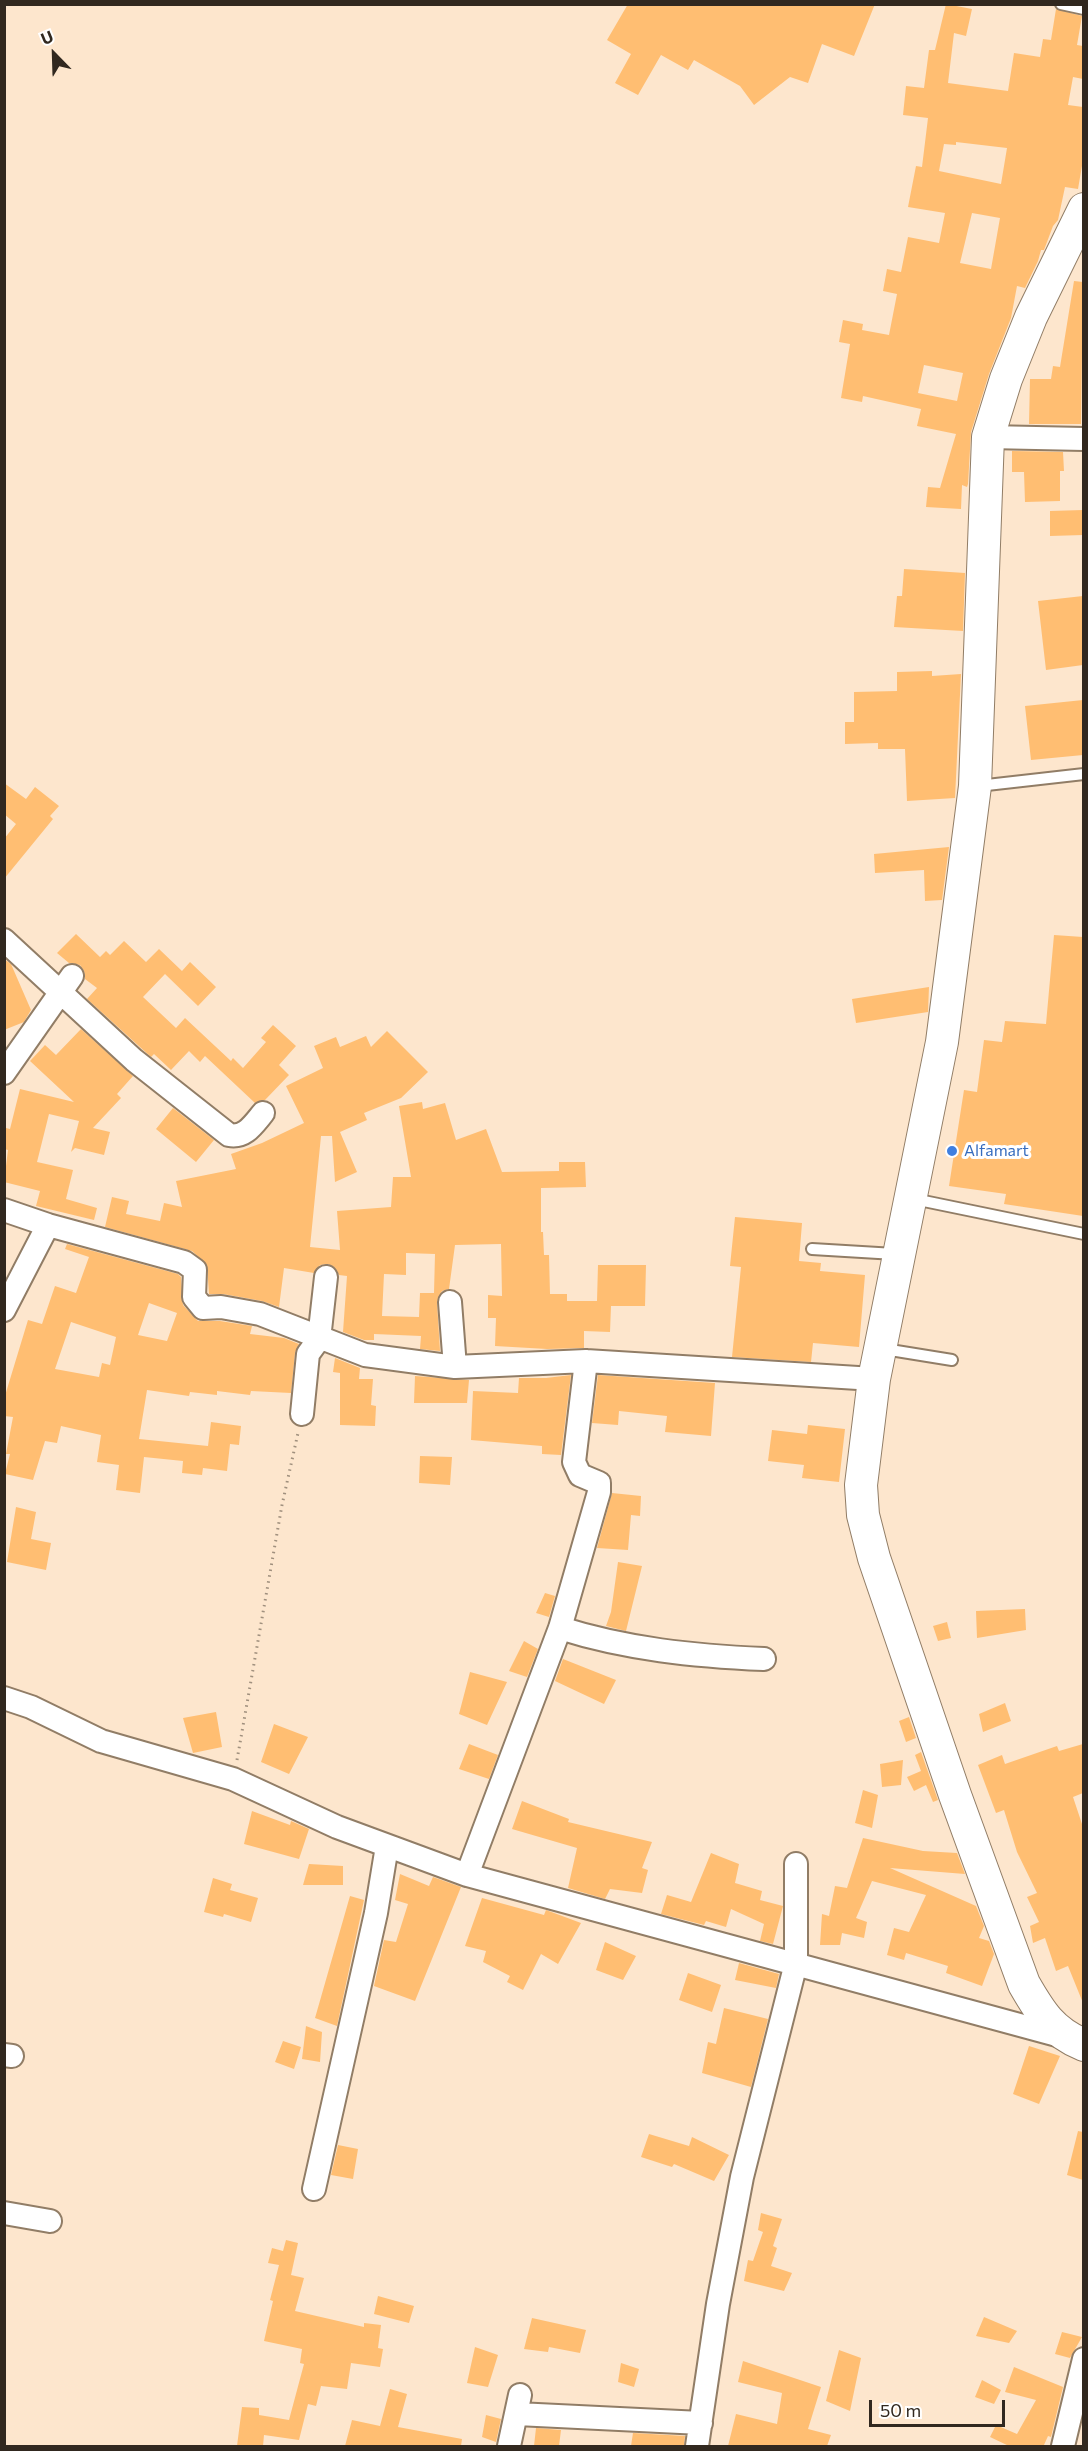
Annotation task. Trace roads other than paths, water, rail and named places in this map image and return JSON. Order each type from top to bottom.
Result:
[{"type":"main road","points":[[1074,2041],[1039,2012],[1024,1984],[955,1795],[874,1558],[863,1515],[861,1485],[874,1379],[942,1042],[975,786],[988,437],[1006,379],[1030,317],[1083,209]]},
{"type":"street","points":[[988,437],[1083,439]]},
{"type":"street","points":[[4,940],[67,983],[134,1060],[229,1135],[239,1135],[247,1131],[262,1113]]},
{"type":"street","points":[[4,1073],[67,983]]},
{"type":"street","points":[[4,1210],[48,1225],[184,1262],[195,1270],[194,1297],[203,1308],[221,1307],[260,1314],[365,1355],[455,1367],[586,1360],[874,1379]]},
{"type":"street","points":[[4,1310],[48,1225]]},
{"type":"street","points":[[302,1414],[308,1354],[320,1339],[326,1277]]},
{"type":"street","points":[[450,1302],[455,1367]]},
{"type":"street","points":[[467,1875],[560,1628],[599,1492],[599,1483],[580,1474],[574,1462],[586,1360]]},
{"type":"street","points":[[560,1628],[597,1640],[658,1651],[764,1659]]},
{"type":"street","points":[[4,1698],[31,1707],[101,1741],[233,1779],[337,1827],[467,1875],[796,1963],[884,1990],[1074,2041]]},
{"type":"street","points":[[314,2189],[376,1913],[387,1846]]},
{"type":"street","points":[[697,2446],[718,2304],[742,2177],[796,1963],[796,1864]]},
{"type":"street","points":[[4,2213],[50,2221]]},
{"type":"street","points":[[1063,2446],[1083,2359]]},
{"type":"street","points":[[509,2446],[518,2404],[701,2423]]},
{"type":"lane","points":[[1061,4],[1083,9]]},
{"type":"lane","points":[[975,786],[1083,774]]},
{"type":"lane","points":[[911,1198],[1083,1233]]},
{"type":"lane","points":[[812,1250],[900,1255]]},
{"type":"lane","points":[[881,1349],[952,1360]]},
{"type":"place","name":"Alfamart","points":[[952,1151]]}]
